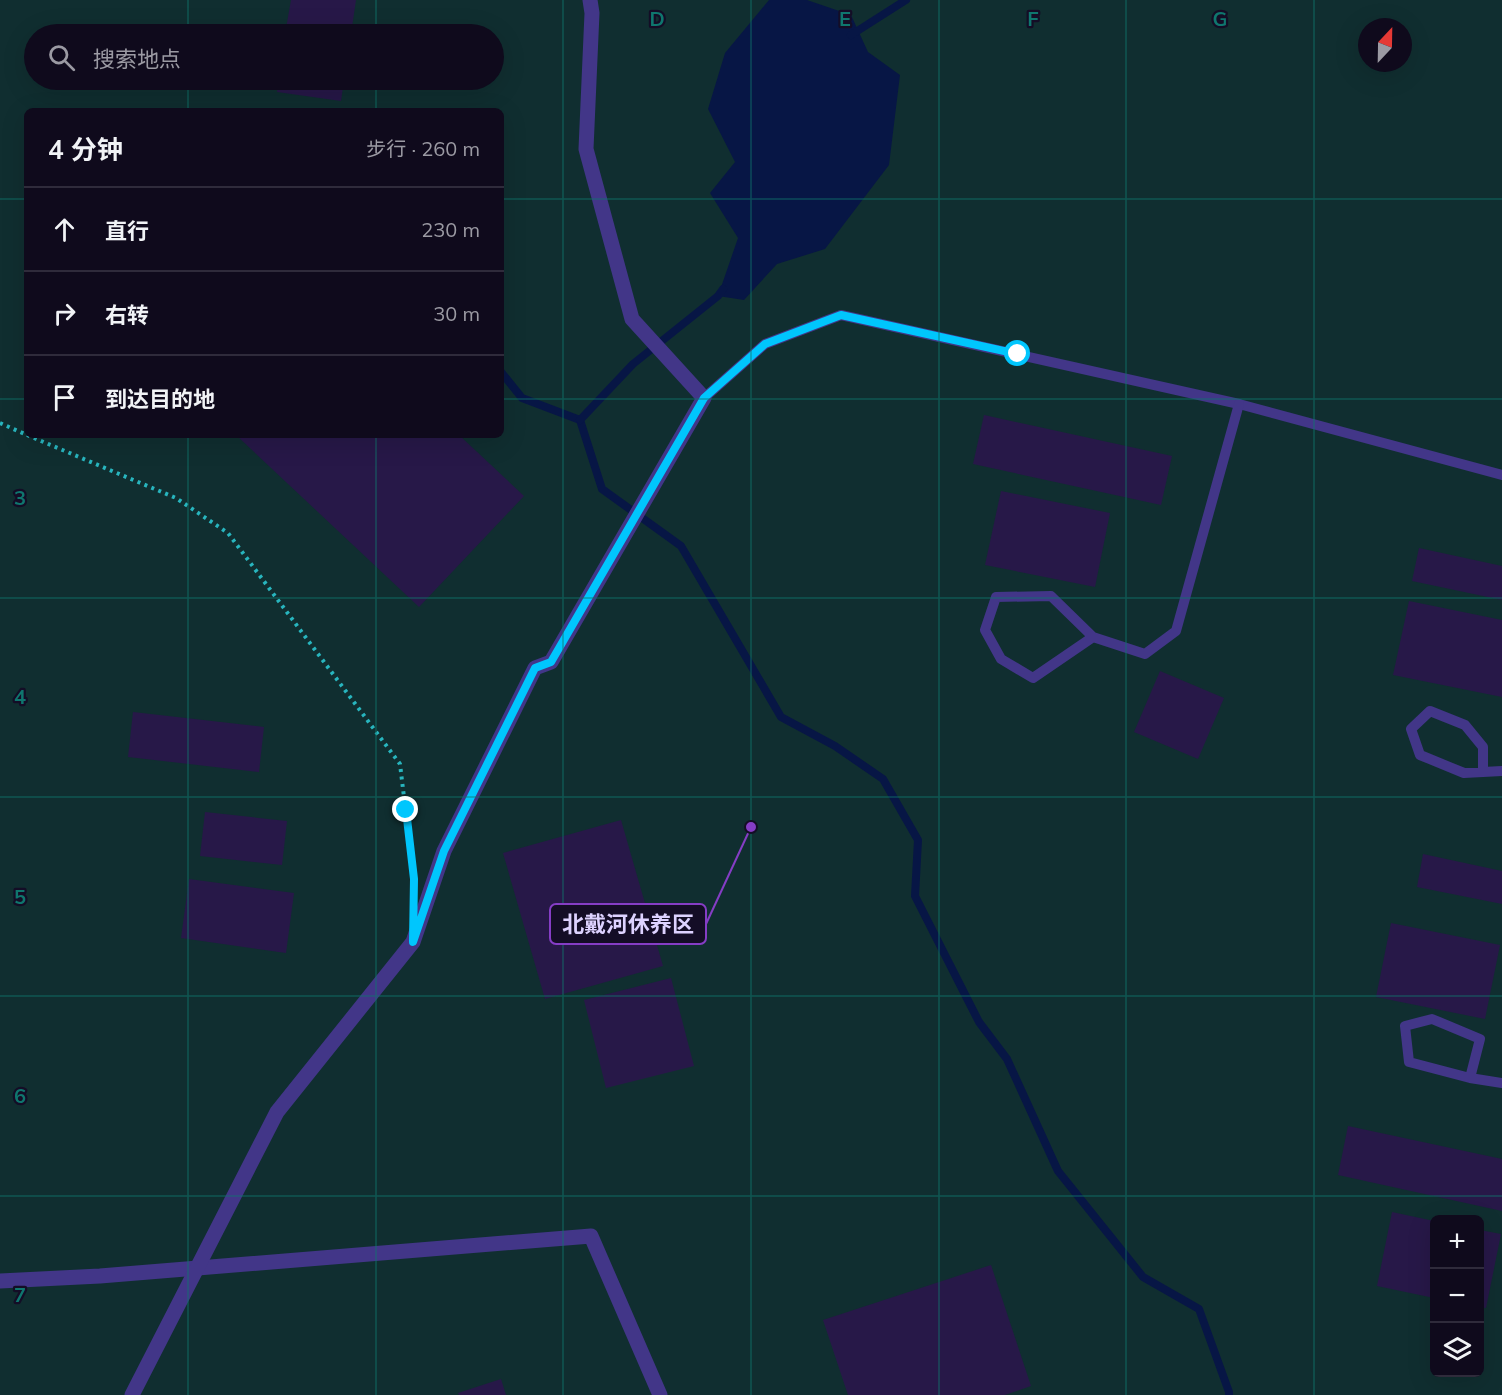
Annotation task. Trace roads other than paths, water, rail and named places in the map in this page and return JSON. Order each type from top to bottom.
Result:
[{"type":"street","points":[[132,1395],[277,1112],[413,942],[444,851],[535,668],[551,662],[704,398],[632,319],[586,148],[592,13],[590,0]]},
{"type":"street","points":[[0,1281],[197,1269],[591,1236],[660,1395]]},
{"type":"lane","points":[[704,398],[765,344],[841,315],[1239,404],[1502,475]]},
{"type":"lane","points":[[1093,638],[1033,678],[1001,659],[985,630],[996,597],[1051,596],[1093,638],[1145,654],[1176,631],[1239,404]]},
{"type":"lane","points":[[1484,772],[1483,747],[1465,725],[1430,711],[1411,729],[1420,755],[1464,772],[1484,772],[1502,771]]},
{"type":"lane","points":[[1470,1078],[1480,1039],[1432,1019],[1405,1026],[1409,1062],[1470,1078],[1502,1083]]},
{"type":"water","points":[[769,0],[807,0],[851,15],[868,52],[900,75],[889,165],[825,249],[777,264],[744,300],[718,296],[738,238],[710,193],[735,162],[708,109],[725,53]]},
{"type":"waterway","points":[[851,35],[906,0]]},
{"type":"waterway","points":[[580,420],[633,364],[718,296],[723,289]]},
{"type":"waterway","points":[[504,376],[522,398],[580,420],[602,489],[681,546],[781,717],[835,746],[883,779],[918,840],[915,896],[979,1022],[1007,1059],[1058,1171],[1143,1277],[1199,1309],[1229,1395]]},
{"type":"place","name":"北戴河休养区","points":[[751,827]]}]
